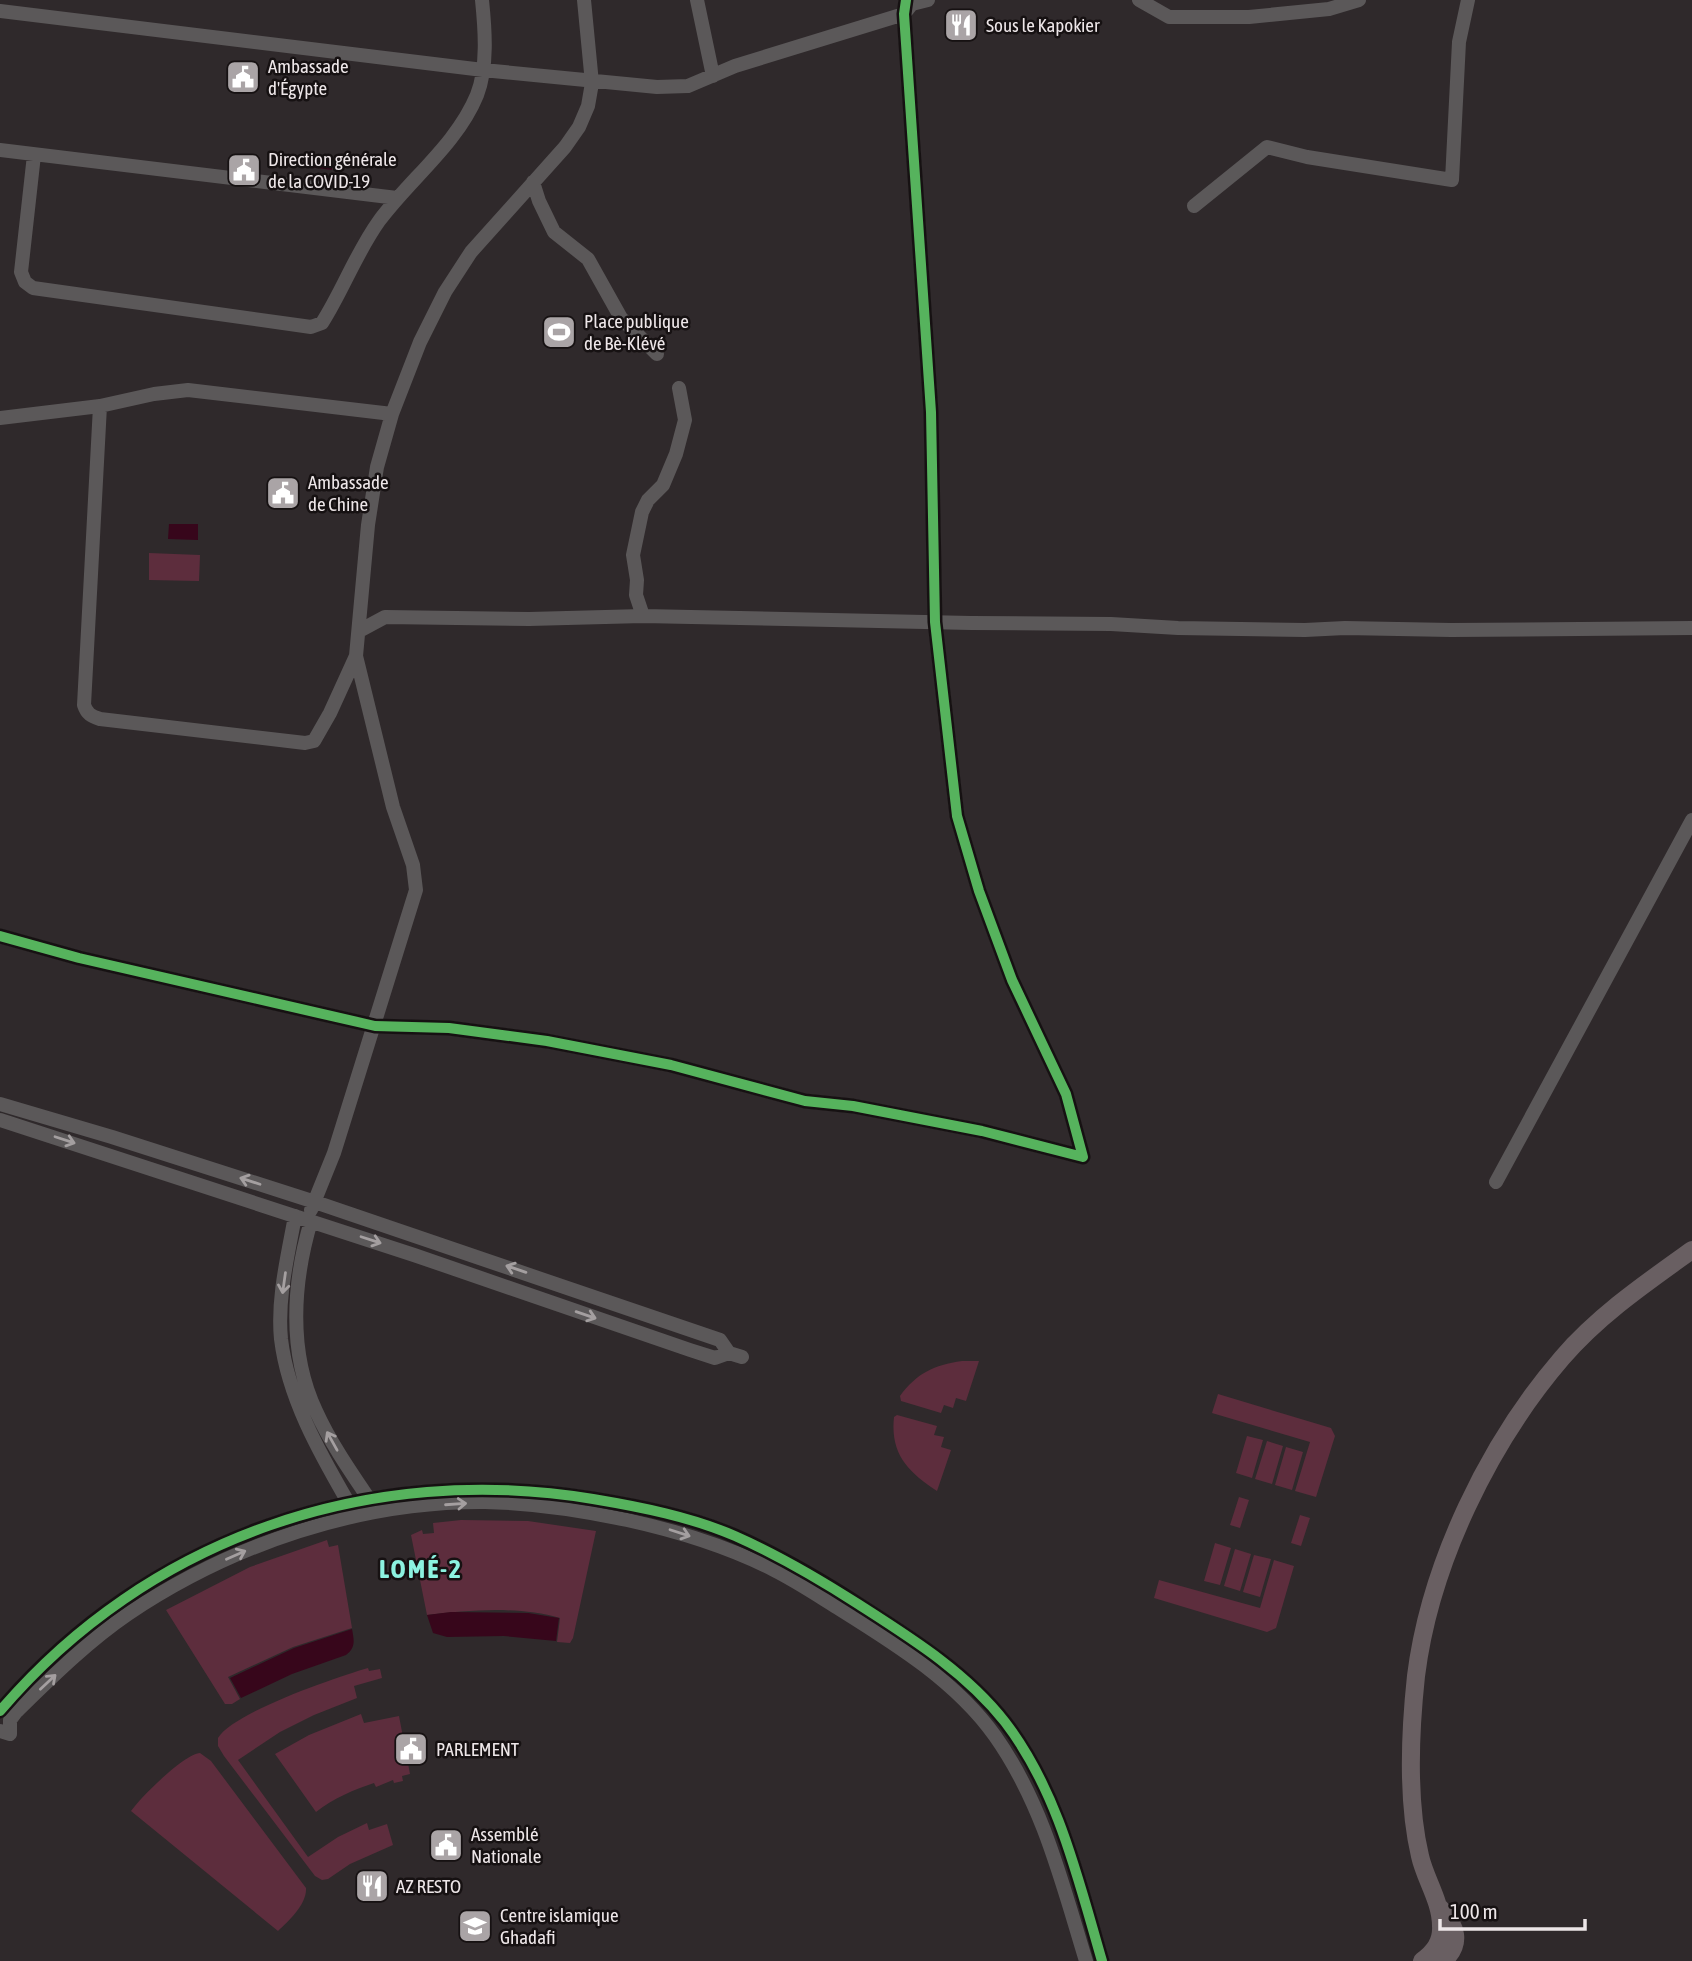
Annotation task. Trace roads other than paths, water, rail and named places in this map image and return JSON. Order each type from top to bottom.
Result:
[{"type":"main road","points":[[1422,1961],[1432,1953],[1440,1936],[1439,1908],[1420,1856],[1412,1797],[1416,1675],[1444,1561],[1490,1460],[1518,1414],[1563,1357],[1620,1303],[1692,1250]]},
{"type":"main road","points":[[1439,1908],[1450,1918],[1457,1939],[1454,1949],[1443,1961]]},
{"type":"street","points":[[34,155],[21,272],[25,282],[33,288],[310,327],[322,323],[356,258],[397,198],[461,125],[477,94],[483,70],[482,0]]},
{"type":"street","points":[[100,406],[84,705],[88,714],[100,719],[310,743],[317,737],[330,713],[356,656],[368,525],[377,467],[392,414],[420,342],[471,252],[579,127],[588,106],[593,83],[584,0]]},
{"type":"street","points":[[697,0],[713,76]]},
{"type":"street","points":[[0,11],[593,83],[603,81],[657,88],[688,86],[747,62],[928,0]]},
{"type":"street","points":[[1139,0],[1169,17],[1249,17],[1329,9],[1359,0]]},
{"type":"street","points":[[1194,206],[1267,147],[1307,157],[1452,180],[1459,42],[1468,0]]},
{"type":"street","points":[[0,936],[79,958],[375,1026],[449,1028],[547,1041],[671,1065],[805,1101],[852,1106],[982,1131],[1083,1157],[1066,1094],[1012,980],[979,891],[957,816],[935,622],[931,412],[905,7]]},
{"type":"street","points":[[0,150],[397,198]]},
{"type":"street","points":[[533,182],[554,232],[587,259],[621,318],[657,354]]},
{"type":"street","points":[[643,616],[636,595],[637,580],[633,555],[642,512],[648,500],[663,485],[676,454],[685,420],[679,388]]},
{"type":"street","points":[[0,418],[100,406],[154,394],[188,390],[392,414]]},
{"type":"street","points":[[359,631],[385,617],[529,619],[643,616],[1305,630],[1692,628]]},
{"type":"street","points":[[348,1503],[312,1438],[290,1383],[281,1338],[282,1291],[304,1218],[315,1202],[334,1153],[416,890],[413,866],[393,807],[356,656]]},
{"type":"street","points":[[1496,1182],[1692,820]]},
{"type":"street","points":[[0,1104],[315,1202],[720,1340],[735,1355],[715,1358],[304,1218],[0,1120]]},
{"type":"street","points":[[34,1130],[38,1115]]},
{"type":"street","points":[[304,1218],[296,1299],[296,1333],[303,1373],[314,1409],[369,1499]]},
{"type":"street","points":[[0,1711],[46,1662],[84,1629],[134,1592],[218,1545],[259,1528],[348,1503],[435,1490],[492,1488],[549,1492],[620,1503],[684,1518],[734,1535],[812,1575],[925,1647],[970,1685],[1004,1720],[1035,1765],[1074,1864],[1102,1961]]},
{"type":"street","points":[[0,1731],[10,1734],[10,1720],[16,1713],[87,1646],[127,1615],[184,1580],[228,1558],[300,1532],[375,1512],[482,1502],[559,1508],[628,1520],[696,1538],[774,1570],[886,1639],[966,1702],[993,1733],[1013,1762],[1039,1814],[1086,1961]]},
{"type":"place","name":"Sous le Kapokier","points":[[961,25]]},
{"type":"place","name":"Ambassade d'Égypte","points":[[243,77]]},
{"type":"place","name":"Direction générale de la COVID-19","points":[[244,170]]},
{"type":"place","name":"Place publique de Bè-Klévé","points":[[559,332]]},
{"type":"place","name":"Ambassade de Chine","points":[[283,493]]},
{"type":"place","name":"PARLEMENT","points":[[411,1749]]},
{"type":"place","name":"Assemblé Nationale","points":[[446,1845]]},
{"type":"place","name":"AZ RESTO","points":[[372,1886]]},
{"type":"place","name":"Centre islamique Ghadafi","points":[[475,1926]]},
{"type":"district","name":"LOMÉ-2","points":[[421,1569]]}]
